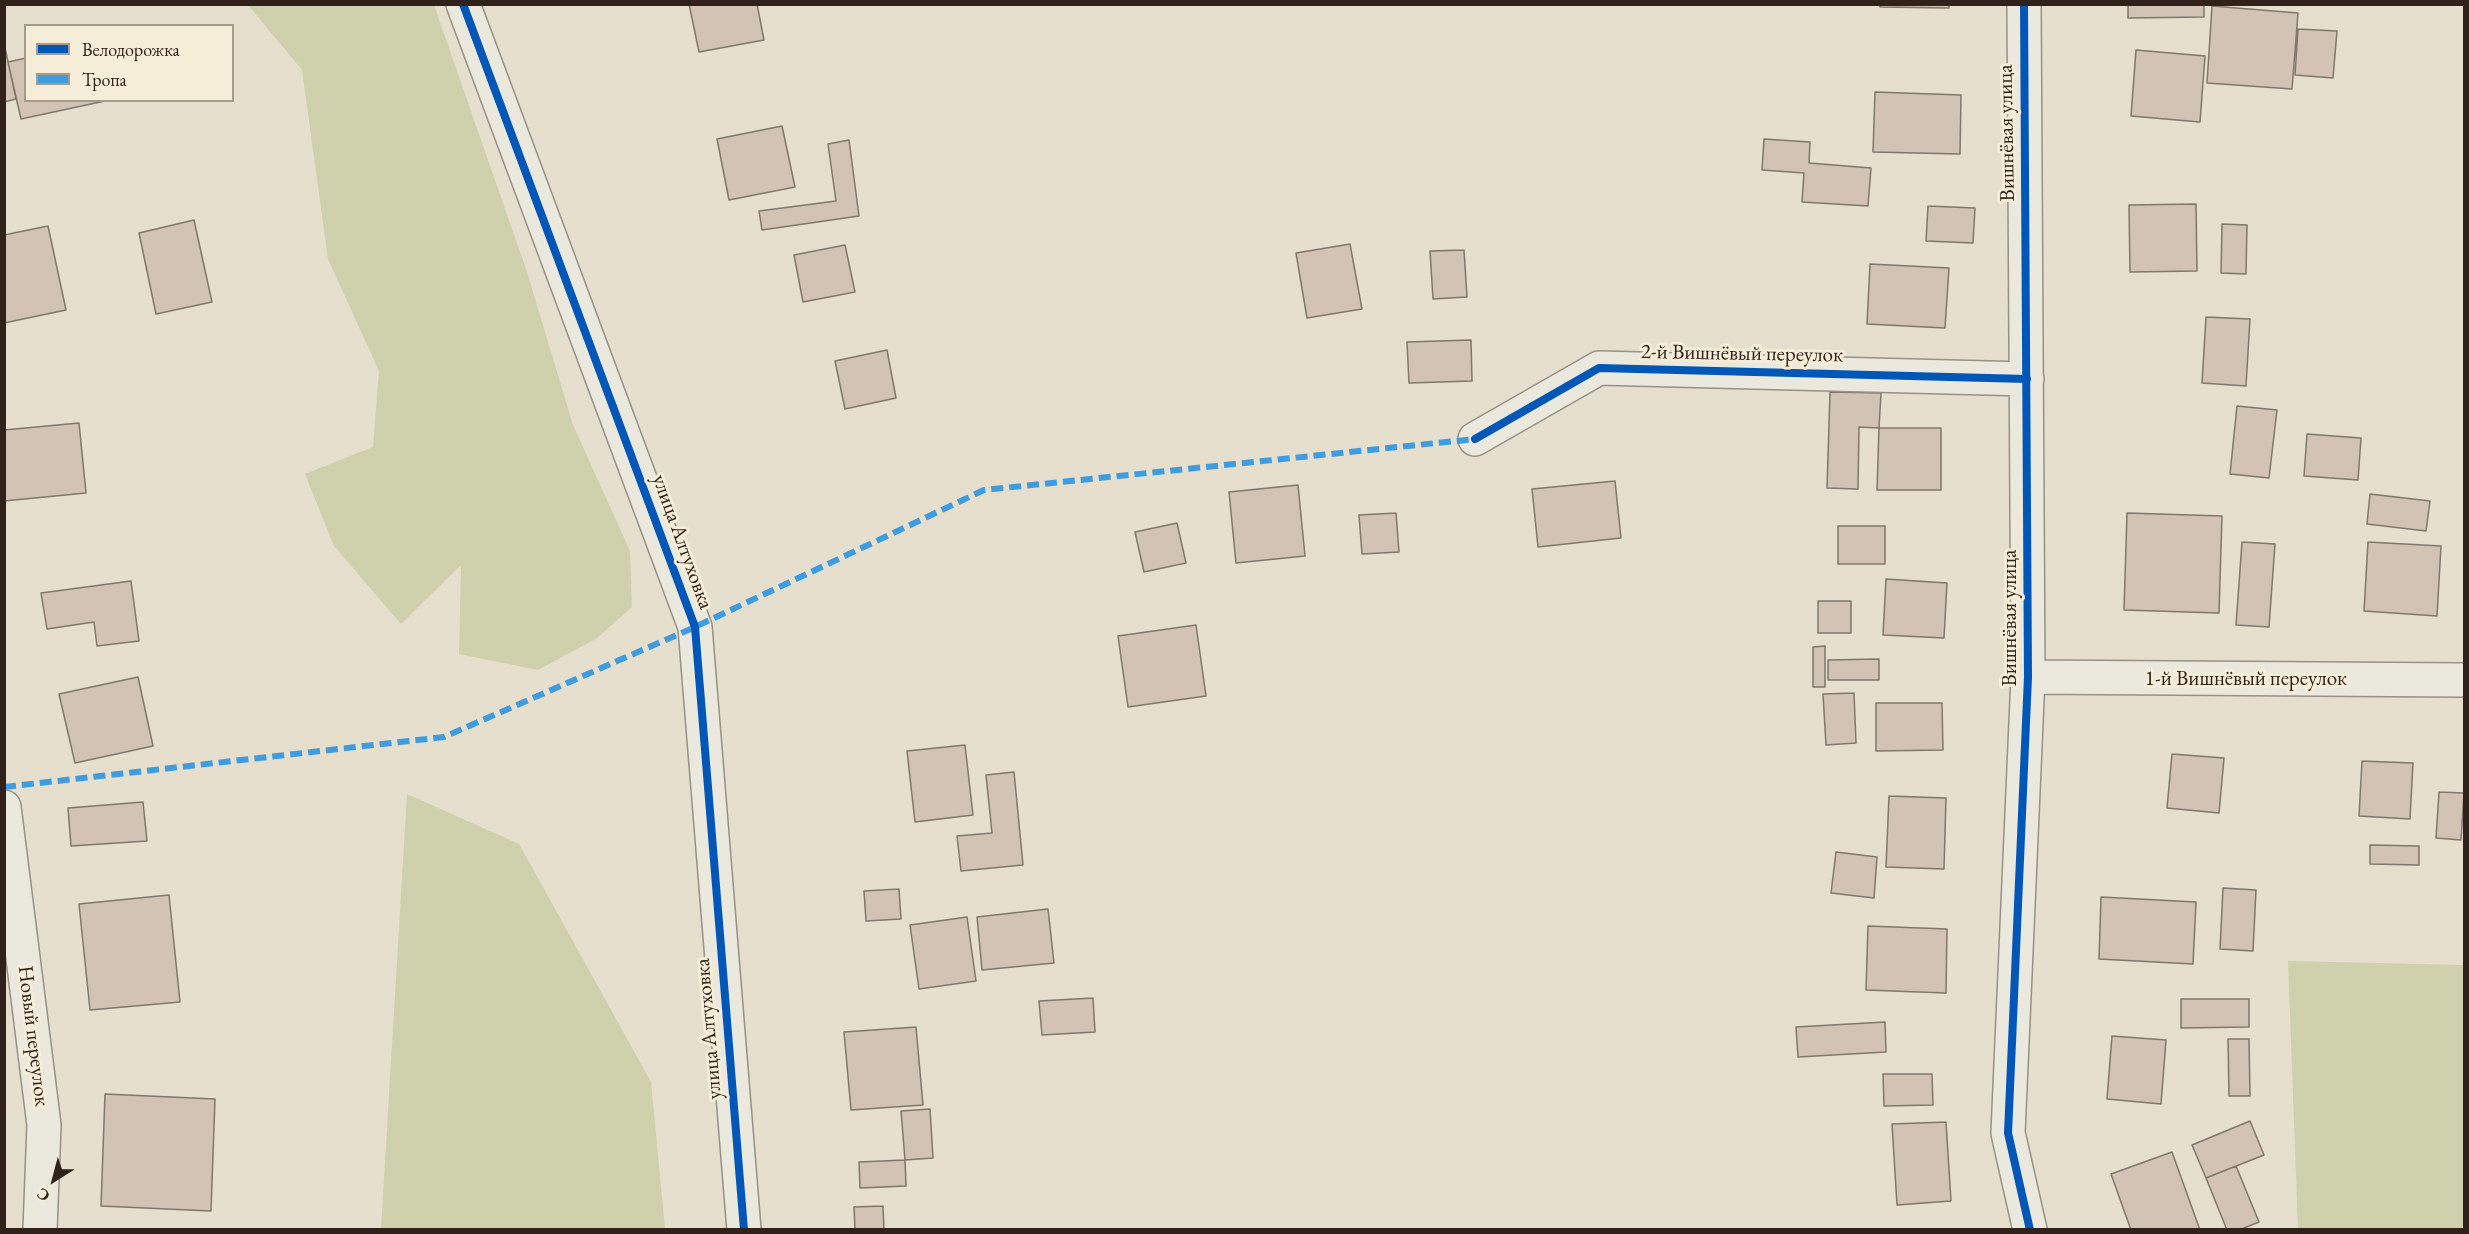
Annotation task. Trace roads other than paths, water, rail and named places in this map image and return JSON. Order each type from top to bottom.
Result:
[{"type":"street","name":"улица Алтуховка","points":[[463,4],[695,627],[744,1230]]},
{"type":"street","name":"Вишнёвая улица","points":[[2024,4],[2028,677],[2008,1133],[2030,1230]]},
{"type":"street","name":"2-й Вишнёвый переулок","points":[[1475,439],[1599,368],[2027,379]]},
{"type":"street","name":"1-й Вишнёвый переулок","points":[[2028,677],[2464,680]]},
{"type":"street","name":"Новый переулок","points":[[4,807],[44,1125],[40,1230]]}]
